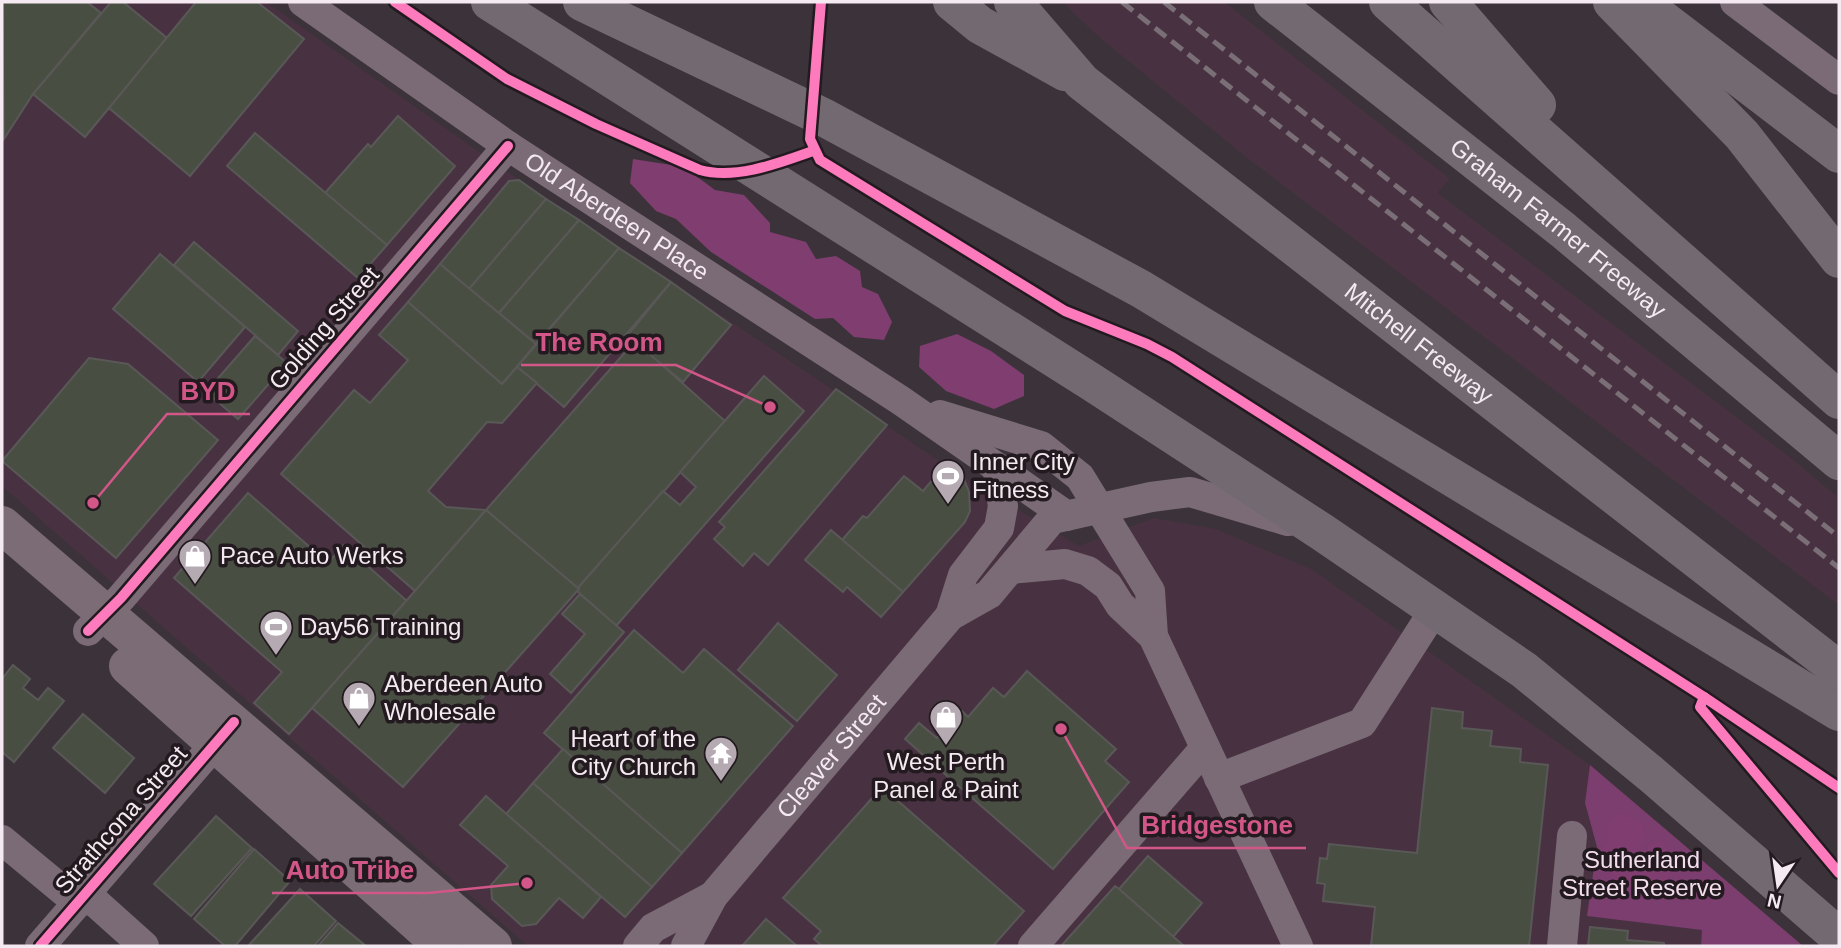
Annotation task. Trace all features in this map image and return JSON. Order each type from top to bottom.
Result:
[{"type":"highway","points":[[490,2],[1093,383],[1322,531],[1436,609],[1534,678],[1651,774],[1839,937]]},
{"type":"highway","points":[[582,2],[825,118],[1141,289],[1839,712]]},
{"type":"highway","points":[[952,2],[980,26],[1082,82]]},
{"type":"highway","name":"Mitchell Freeway","points":[[1013,2],[1082,82],[1839,670]]},
{"type":"highway","name":"Graham Farmer Freeway","points":[[1273,2],[1563,230],[1839,461]]},
{"type":"highway","points":[[1388,2],[1839,400]]},
{"type":"highway","points":[[1448,2],[1624,208]]},
{"type":"highway","points":[[1612,2],[1742,135],[1839,259]]},
{"type":"highway","points":[[1640,2],[1839,154]]},
{"type":"main road","points":[[2,525],[97,623]]},
{"type":"main road","points":[[2,555],[97,623],[225,733],[492,946]]},
{"type":"main road","points":[[225,733],[443,946]]},
{"type":"street","name":"Old Aberdeen Place","points":[[303,2],[508,146],[900,400],[1067,516]]},
{"type":"street","points":[[1735,2],[1839,80]]},
{"type":"street","name":"Golding Street","points":[[97,623],[508,146]]},
{"type":"street","name":"Old Aberdeen Place","points":[[900,400],[1051,451],[1080,477],[1150,592],[1153,635]]},
{"type":"street","name":"Cleaver Street","points":[[950,616],[963,575],[999,528],[1003,506],[997,467]]},
{"type":"street","name":"Cleaver Street","points":[[686,946],[713,896],[950,616],[989,594],[1052,519],[1151,497],[1190,492],[1242,505],[1322,531]]},
{"type":"street","points":[[1011,569],[1065,565],[1088,571],[1108,586],[1120,605],[1153,635],[1298,946]]},
{"type":"street","points":[[1219,778],[1362,723],[1436,609]]},
{"type":"street","name":"Strathcona Street","points":[[40,946],[225,733]]},
{"type":"street","points":[[1033,946],[1205,748]]},
{"type":"street","points":[[1562,946],[1572,836]]},
{"type":"street","points":[[2,840],[144,946]]},
{"type":"street","name":"Cleaver Street","points":[[638,946],[653,928],[713,896]]},
{"type":"shaded area","points":[[2,2],[266,2],[519,180],[963,477],[1079,546],[1154,518],[1215,529],[1311,569],[1590,765],[1585,803],[1597,847],[1588,916],[1703,930],[1701,946],[528,946],[2,486]]},
{"type":"shaded area","points":[[1062,2],[1224,2],[1450,179],[1437,193],[1792,459],[1839,498],[1839,605],[1246,157],[1099,37]]},
{"type":"green space","points":[[633,159],[684,167],[715,190],[744,195],[770,223],[770,232],[806,242],[816,259],[836,256],[860,271],[862,287],[878,294],[892,322],[884,340],[854,337],[833,318],[815,319],[711,252],[676,219],[656,211],[630,183]]},
{"type":"green space","points":[[957,334],[991,351],[1024,375],[1024,396],[994,409],[946,391],[919,367],[920,346]]},
{"type":"green space","name":"Sutherland Street Reserve","points":[[1590,765],[1803,946],[1701,946],[1702,930],[1587,916],[1597,847],[1585,803]]},
{"type":"green space","points":[[1618,812],[1642,822],[1645,840],[1634,851],[1642,859],[1649,844],[1663,840],[1672,859],[1670,876],[1648,894],[1614,883],[1601,852],[1608,840],[1606,827]]},
{"type":"building","points":[[2,2],[87,2],[101,13],[33,94],[4,139]]},
{"type":"building","points":[[111,2],[123,2],[167,38],[85,137],[33,94]]},
{"type":"building","points":[[196,2],[257,2],[304,39],[190,176],[109,108]]},
{"type":"building","points":[[398,116],[455,166],[387,245],[325,193],[368,144],[371,147]]},
{"type":"building","points":[[255,133],[387,245],[358,278],[227,166]]},
{"type":"building","points":[[519,180],[546,199],[469,289],[440,264],[509,181]]},
{"type":"building","points":[[546,199],[579,220],[499,313],[469,289]]},
{"type":"building","points":[[579,220],[619,248],[536,344],[499,313]]},
{"type":"building","points":[[194,242],[298,331],[278,355],[174,265]]},
{"type":"building","points":[[619,248],[671,282],[564,407],[517,367]]},
{"type":"building","points":[[160,254],[245,327],[198,382],[113,309]]},
{"type":"building","points":[[440,264],[536,344],[502,384],[408,302]]},
{"type":"building","points":[[671,282],[731,325],[683,382],[627,336]]},
{"type":"building","points":[[408,302],[502,384],[517,367],[537,383],[502,423],[487,422],[428,491],[446,507],[486,510],[415,591],[281,474],[354,390],[370,403],[408,360],[379,335]]},
{"type":"building","points":[[255,336],[287,363],[238,419],[206,392]]},
{"type":"building","points":[[635,341],[725,421],[579,589],[486,510]]},
{"type":"building","points":[[89,358],[128,364],[218,440],[116,558],[2,461]]},
{"type":"building","points":[[764,376],[804,411],[616,626],[576,590],[663,491],[680,505],[696,487],[680,472]]},
{"type":"building","points":[[836,389],[887,425],[768,565],[754,553],[743,566],[714,539],[725,527],[719,522]]},
{"type":"building","points":[[946,464],[963,477],[969,492],[970,511],[965,522],[903,592],[842,540],[863,516],[867,518],[904,476],[923,491]]},
{"type":"building","points":[[248,493],[328,563],[344,545],[407,601],[289,734],[254,703],[282,672],[174,578]]},
{"type":"building","points":[[486,510],[579,589],[403,787],[312,708]]},
{"type":"building","points":[[831,530],[903,592],[881,617],[847,587],[843,592],[805,560]]},
{"type":"building","points":[[580,594],[624,632],[571,693],[550,674],[585,634],[562,614]]},
{"type":"building","points":[[778,623],[837,675],[797,721],[738,670]]},
{"type":"building","points":[[634,630],[683,673],[704,649],[793,726],[682,853],[544,733]]},
{"type":"building","points":[[13,665],[30,679],[23,688],[38,700],[48,688],[64,701],[14,762],[2,752],[2,679]]},
{"type":"building","points":[[1027,671],[1116,749],[1105,761],[1129,782],[1053,869],[905,739],[919,723],[937,738],[962,711],[968,717],[993,688],[1004,697]]},
{"type":"building","points":[[1432,708],[1463,712],[1462,728],[1492,731],[1490,746],[1521,749],[1520,762],[1548,765],[1529,946],[1371,946],[1375,907],[1323,901],[1325,884],[1317,883],[1320,858],[1327,859],[1329,844],[1417,853]]},
{"type":"building","points":[[83,714],[134,758],[105,793],[53,748]]},
{"type":"building","points":[[563,749],[682,853],[652,887],[533,783]]},
{"type":"building","points":[[533,783],[652,887],[625,917],[506,814]]},
{"type":"building","points":[[882,787],[1024,911],[993,946],[822,946],[814,939],[821,931],[783,898]]},
{"type":"building","points":[[486,796],[601,897],[583,918],[559,898],[536,924],[522,926],[492,899],[491,885],[508,866],[460,825]]},
{"type":"building","points":[[216,816],[252,848],[191,916],[154,884]]},
{"type":"building","points":[[254,849],[290,881],[235,946],[225,946],[194,919]]},
{"type":"building","points":[[1148,856],[1202,903],[1173,937],[1119,889]]},
{"type":"building","points":[[1115,886],[1119,889],[1184,946],[1061,946]]},
{"type":"building","points":[[300,889],[336,921],[314,946],[248,946]]},
{"type":"building","points":[[766,919],[797,946],[742,946]]},
{"type":"building","points":[[338,923],[366,946],[318,946]]},
{"type":"building","points":[[1590,927],[1628,931],[1627,940],[1664,943],[1664,946],[1588,946]]},
{"type":"railway","points":[[1122,2],[1839,568]]},
{"type":"railway","points":[[1164,2],[1839,537]]},
{"type":"cycle path","points":[[395,2],[507,79],[596,124],[700,170],[714,173],[743,172],[813,151]]},
{"type":"cycle path","points":[[821,2],[810,139],[820,160],[1065,311],[1172,357],[1704,697],[1839,788]]},
{"type":"cycle path","points":[[88,631],[121,598],[508,146]]},
{"type":"cycle path","points":[[1704,697],[1700,707],[1839,873]]},
{"type":"cycle path","points":[[40,946],[234,722]]},
{"type":"place","name":"The Room","points":[[770,407]]},
{"type":"place","name":"BYD","points":[[93,503]]},
{"type":"place","name":"Inner City Fitness","points":[[948,506]]},
{"type":"place","name":"Pace Auto Werks","points":[[195,586]]},
{"type":"place","name":"Day56 Training","points":[[276,657]]},
{"type":"place","name":"Aberdeen Auto Wholesale","points":[[359,728]]},
{"type":"place","name":"Bridgestone","points":[[1061,729]]},
{"type":"place","name":"West Perth Panel & Paint","points":[[946,747]]},
{"type":"place","name":"Heart of the City Church","points":[[721,783]]},
{"type":"place","name":"Auto Tribe","points":[[527,883]]}]
